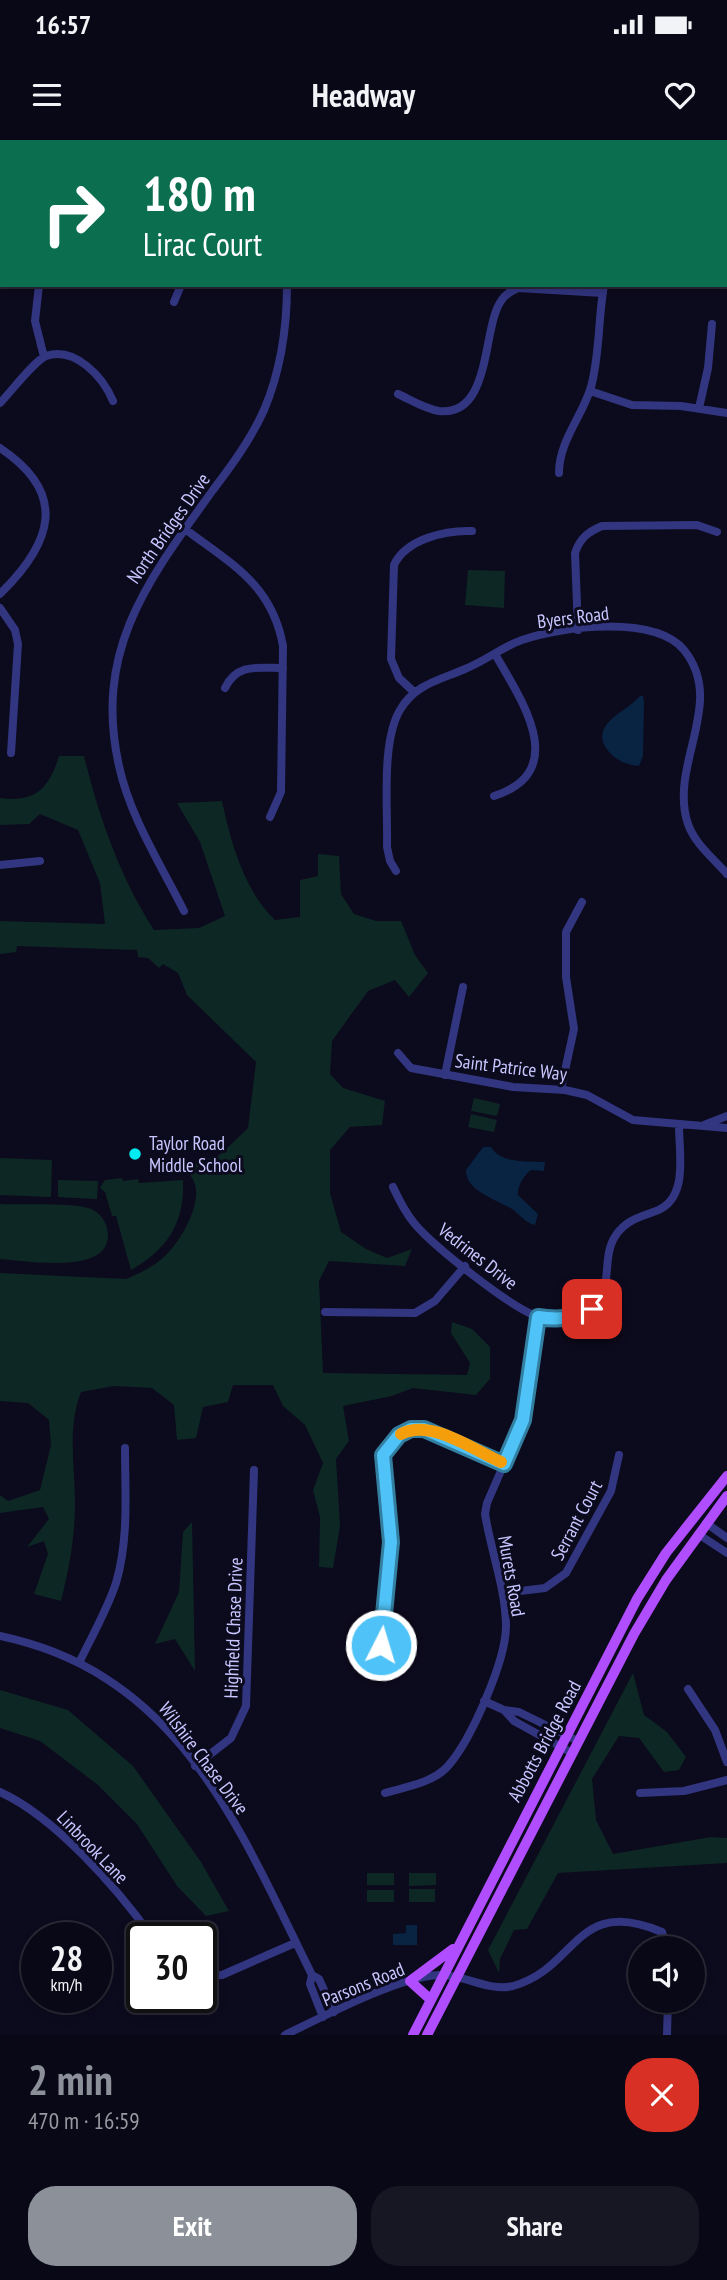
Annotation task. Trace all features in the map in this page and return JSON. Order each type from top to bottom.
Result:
[{"type":"main road","name":"Abbotts Bridge Road","points":[[413,2035],[560,1746],[650,1578],[700,1508],[727,1476]]},
{"type":"main road","name":"Abbotts Bridge Road","points":[[427,2035],[639,1626],[698,1534],[727,1496]]},
{"type":"main road","points":[[431,2000],[410,1981],[457,1946]]},
{"type":"street","points":[[39,287],[35,321],[44,357]]},
{"type":"street","points":[[174,302],[180,287]]},
{"type":"street","name":"North Bridges Drive","points":[[184,911],[125,788],[115,749],[113,706],[118,660],[131,617],[150,579],[238,455],[263,411],[284,343],[287,287]]},
{"type":"street","points":[[502,287],[507,293]]},
{"type":"street","points":[[398,394],[440,411],[451,410],[467,401],[489,350],[498,307],[507,293],[524,287]]},
{"type":"street","points":[[555,287],[603,289],[596,365],[590,391],[562,451],[559,473]]},
{"type":"street","points":[[699,408],[708,368],[712,324]]},
{"type":"street","points":[[0,403],[44,357],[56,355],[85,363],[113,401]]},
{"type":"street","points":[[590,391],[632,405],[699,408],[727,413]]},
{"type":"street","points":[[0,448],[28,468],[43,495],[45,511],[41,540],[15,579],[0,594]]},
{"type":"street","points":[[578,630],[575,553],[578,544],[591,531],[602,526],[687,525],[717,532]]},
{"type":"street","points":[[185,529],[246,575],[264,594],[279,628],[283,668],[281,792],[270,817]]},
{"type":"street","points":[[414,692],[399,678],[391,659],[394,565],[401,552],[414,544],[458,530],[472,531]]},
{"type":"street","points":[[0,608],[15,630],[18,644],[11,753]]},
{"type":"street","name":"Byers Road","points":[[396,871],[390,861],[387,847],[390,738],[398,713],[414,692],[431,681],[533,636],[578,630],[645,627],[670,637],[692,660],[701,682],[703,705],[685,787],[684,807],[694,836],[727,874]]},
{"type":"street","points":[[494,796],[509,790],[524,776],[533,759],[536,741],[531,716],[495,654]]},
{"type":"street","points":[[225,688],[230,677],[240,669],[283,668]]},
{"type":"street","points":[[0,865],[40,861]]},
{"type":"street","points":[[561,1089],[574,1029],[566,977],[566,932],[582,902]]},
{"type":"street","points":[[445,1075],[463,987]]},
{"type":"street","name":"Saint Patrice Way","points":[[398,1053],[411,1068],[513,1087],[561,1089],[587,1095],[633,1121],[727,1128]]},
{"type":"street","name":"Saint Patrice Way","points":[[704,1125],[727,1116]]},
{"type":"street","points":[[538,1317],[559,1319],[584,1314],[598,1302],[606,1286],[608,1252],[617,1234],[634,1219],[664,1207],[676,1192],[680,1178],[679,1126]]},
{"type":"street","name":"Vedrines Drive","points":[[393,1187],[415,1224],[518,1307],[538,1317]]},
{"type":"street","points":[[325,1312],[415,1313],[435,1301],[465,1266]]},
{"type":"street","name":"Murets Road","points":[[385,1793],[422,1783],[448,1767],[484,1701],[502,1654],[506,1628],[503,1593],[485,1514],[523,1420],[538,1317]]},
{"type":"street","points":[[387,1659],[381,1645],[391,1542],[382,1465],[392,1440],[411,1429],[424,1429],[504,1464]]},
{"type":"street","points":[[80,1661],[108,1604],[121,1564],[125,1526],[125,1448]]},
{"type":"street","name":"Serrant Court","points":[[503,1593],[545,1588],[566,1573],[611,1491],[619,1455]]},
{"type":"street","name":"Highfield Chase Drive","points":[[195,1766],[231,1738],[246,1706],[254,1470]]},
{"type":"street","points":[[706,1523],[727,1538]]},
{"type":"street","points":[[698,1534],[727,1553]]},
{"type":"street","name":"Wilshire Chase Drive","points":[[0,1636],[28,1642],[80,1661],[113,1680],[144,1705],[195,1766],[247,1842],[295,1943],[312,1975],[319,1979],[334,2012]]},
{"type":"street","points":[[688,1689],[715,1730],[727,1762]]},
{"type":"street","points":[[484,1701],[504,1710],[519,1712],[578,1741]]},
{"type":"street","points":[[504,1710],[514,1721],[572,1753]]},
{"type":"street","points":[[640,1793],[684,1791],[727,1780]]},
{"type":"street","name":"Linbrook Lane","points":[[0,1792],[18,1800],[44,1819],[101,1876],[139,1922]]},
{"type":"street","name":"Parsons Road","points":[[285,2035],[410,1981],[443,1975],[499,1987],[519,1984],[534,1978],[573,1942],[602,1923],[635,1923],[662,1933],[663,1936]]},
{"type":"street","points":[[217,1975],[295,1943]]},
{"type":"street","name":"Wilshire Chase Drive","points":[[312,1975],[310,1984],[323,2017]]},
{"type":"street","points":[[667,2035],[668,2013]]},
{"type":"green space","points":[[468,570],[505,571],[504,608],[465,605]]},
{"type":"green space","points":[[59,756],[84,756],[112,846],[131,889],[154,930],[199,928],[225,916],[200,842],[177,803],[222,801],[240,865],[255,895],[275,920],[300,917],[300,880],[318,876],[318,854],[339,856],[341,894],[354,914],[376,921],[401,921],[415,955],[428,973],[409,997],[395,980],[368,991],[332,1041],[330,1074],[343,1088],[385,1101],[382,1125],[350,1127],[330,1150],[330,1193],[341,1232],[366,1249],[387,1258],[412,1249],[405,1266],[329,1261],[319,1281],[323,1373],[467,1375],[470,1363],[451,1333],[452,1322],[472,1329],[490,1347],[490,1379],[476,1395],[413,1388],[392,1396],[343,1406],[349,1441],[336,1459],[340,1526],[333,1568],[319,1567],[320,1517],[313,1490],[323,1463],[305,1425],[283,1406],[273,1385],[233,1385],[228,1402],[203,1407],[196,1438],[177,1440],[174,1405],[152,1388],[114,1386],[81,1392],[73,1433],[74,1529],[61,1601],[34,1594],[48,1554],[44,1541],[27,1547],[49,1519],[43,1507],[0,1513],[0,1495],[8,1501],[40,1490],[51,1445],[49,1420],[28,1403],[0,1401],[0,1273],[126,1279],[159,1261],[179,1238],[190,1219],[196,1199],[193,1180],[185,1168],[221,1154],[248,1128],[256,1062],[187,995],[178,973],[163,964],[159,968],[148,958],[138,957],[137,950],[17,946],[16,952],[0,954],[0,921],[105,924],[100,883],[78,830],[40,814],[29,824],[0,825],[0,798],[23,798],[39,791],[51,777]]},
{"type":"green space","points":[[474,1098],[500,1104],[497,1116],[471,1111]]},
{"type":"green space","points":[[471,1114],[497,1120],[494,1132],[468,1127]]},
{"type":"green space","points":[[0,1158],[52,1160],[51,1197],[0,1195]]},
{"type":"green space","points":[[122,1178],[123,1181],[138,1179],[139,1183],[183,1180],[181,1209],[172,1233],[155,1253],[131,1270],[116,1216],[112,1216],[105,1192],[100,1188],[105,1180]]},
{"type":"green space","points":[[58,1180],[98,1181],[97,1199],[58,1197]]},
{"type":"green space","points":[[0,1204],[61,1205],[91,1209],[101,1216],[107,1227],[105,1248],[95,1256],[64,1263],[0,1259]]},
{"type":"green space","points":[[192,1522],[195,1671],[175,1639],[155,1644],[179,1592],[183,1532]]},
{"type":"green space","points":[[633,1673],[644,1715],[667,1732],[686,1757],[679,1770],[664,1772],[639,1738],[619,1736],[592,1779],[596,1820],[613,1854],[711,1837],[727,1838],[727,1863],[558,1873],[527,1929],[514,1930],[500,1959],[499,1973],[488,1950]]},
{"type":"green space","points":[[0,1690],[68,1710],[133,1766],[201,1862],[229,1911],[206,1916],[177,1886],[137,1824],[98,1785],[40,1741],[0,1728]]},
{"type":"green space","points":[[367,1873],[394,1873],[394,1885],[367,1885]]},
{"type":"green space","points":[[409,1873],[436,1873],[436,1885],[409,1886]]},
{"type":"green space","points":[[409,1889],[435,1889],[435,1902],[409,1902]]},
{"type":"green space","points":[[367,1890],[394,1890],[394,1902],[367,1902]]},
{"type":"water","points":[[643,696],[644,702],[643,756],[639,766],[613,756],[602,735],[611,720]]},
{"type":"water","points":[[483,1147],[491,1147],[508,1159],[545,1162],[544,1171],[531,1170],[526,1175],[518,1192],[538,1214],[535,1225],[471,1184],[466,1170]]},
{"type":"water","points":[[406,1925],[417,1925],[417,1945],[393,1945],[393,1934],[406,1933]]},
{"type":"slow traffic","points":[[401,1434],[411,1429],[424,1429],[441,1434],[501,1462]]},
{"type":"place","name":"Taylor Road Middle School","points":[[135,1154]]},
{"type":"route","points":[[381,1645],[391,1542],[382,1465],[383,1455],[392,1440],[411,1429],[424,1429],[441,1434],[504,1464],[523,1420],[538,1317],[559,1319],[584,1314],[592,1309]]}]
